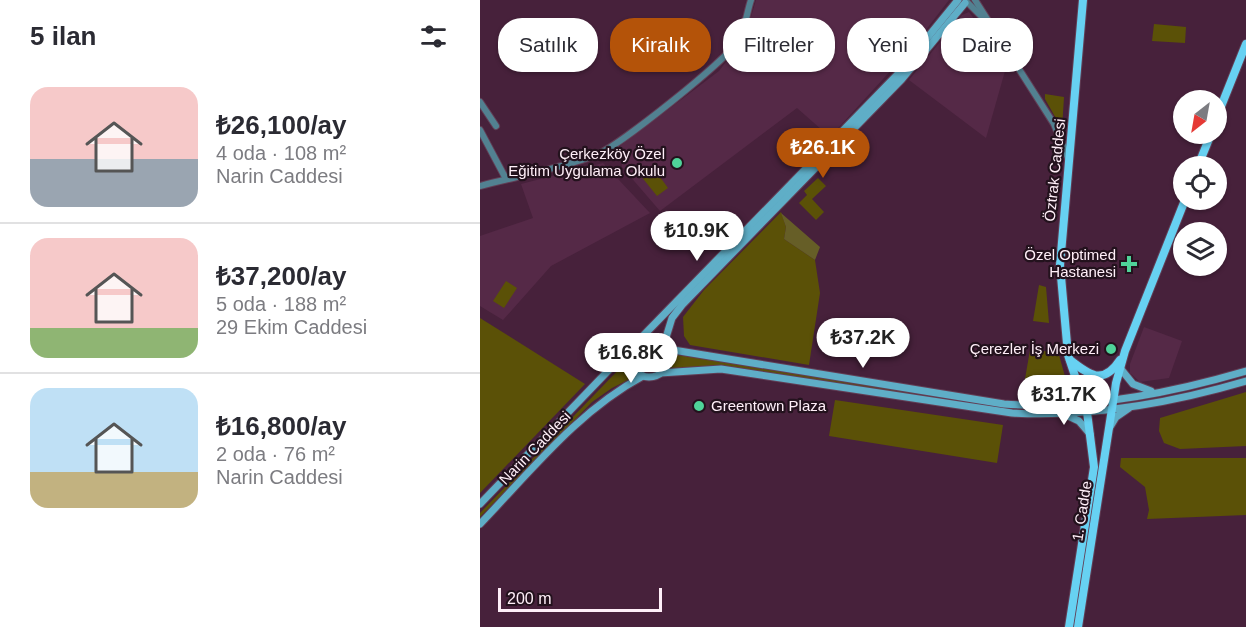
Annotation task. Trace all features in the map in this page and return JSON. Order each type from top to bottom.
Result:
[{"type":"main road","name":"Öztrak Caddesi","points":[[1083,0],[1071,164],[1060,265],[1070,360],[1087,412]]},
{"type":"main road","points":[[967,1],[631,347],[630,364],[643,376],[721,369],[1012,413],[1087,412],[1224,388],[1246,381]]},
{"type":"main road","points":[[660,374],[669,360],[666,346],[672,318],[682,305],[902,80],[967,1]]},
{"type":"main road","points":[[1227,92],[1246,44]]},
{"type":"main road","points":[[1070,360],[1091,375],[1102,376],[1114,368],[1125,351],[1181,210]]},
{"type":"main road","points":[[639,340],[649,337],[666,346],[1004,404],[1083,404],[1222,379],[1246,371]]},
{"type":"main road","name":"Narin Caddesi","points":[[480,504],[631,347]]},
{"type":"main road","name":"1. Cadde","points":[[1078,627],[1111,408],[1125,351]]},
{"type":"main road","points":[[1120,368],[1132,384],[1153,392]]},
{"type":"main road","name":"Narin Caddesi","points":[[480,524],[584,415],[605,398],[643,376]]},
{"type":"main road","points":[[1058,405],[1072,396],[1074,376]]},
{"type":"main road","points":[[1222,379],[1224,388]]},
{"type":"main road","points":[[1108,432],[1116,417],[1135,405]]},
{"type":"main road","name":"1. Cadde","points":[[1070,627],[1094,467],[1087,412]]},
{"type":"main road","points":[[1064,414],[1079,421],[1091,437]]},
{"type":"street","points":[[480,186],[587,158],[617,143],[715,66],[739,39],[751,0]]},
{"type":"street","points":[[967,1],[986,22],[1049,116],[1071,164]]},
{"type":"street","points":[[480,102],[496,126],[480,107]]},
{"type":"street","points":[[480,130],[506,179]]},
{"type":"shaded area","points":[[756,0],[949,0],[929,26],[929,18],[847,18],[847,72],[889,72],[830,137],[797,108],[660,211],[622,167],[620,146],[723,66],[723,72],[835,72],[835,18],[751,18]]},
{"type":"shaded area","points":[[969,12],[973,18],[960,18]]},
{"type":"shaded area","points":[[1154,24],[1186,27],[1185,43],[1152,41]]},
{"type":"shaded area","points":[[941,41],[941,72],[1005,72],[986,138],[909,80],[916,72],[929,72],[929,55]]},
{"type":"shaded area","points":[[1045,94],[1064,97],[1062,129],[1045,99]]},
{"type":"shaded area","points":[[603,163],[650,213],[551,266],[503,320],[480,306],[480,236],[533,218],[521,184]]},
{"type":"shaded area","points":[[652,166],[668,188],[657,196],[640,175]]},
{"type":"shaded area","points":[[818,178],[826,186],[812,199],[824,212],[816,220],[799,203],[807,195],[804,191]]},
{"type":"shaded area","points":[[781,212],[786,227],[784,239],[815,260],[820,293],[809,365],[690,345],[684,336],[683,317],[704,290]]},
{"type":"shaded area","points":[[781,213],[820,247],[815,260],[784,239],[786,227]]},
{"type":"shaded area","points":[[506,281],[517,288],[504,308],[493,301]]},
{"type":"shaded area","points":[[1039,285],[1046,287],[1049,323],[1033,321]]},
{"type":"shaded area","points":[[480,318],[585,384],[480,493]]},
{"type":"shaded area","points":[[1144,327],[1182,341],[1169,378],[1140,382],[1130,373],[1130,364]]},
{"type":"shaded area","points":[[650,343],[660,347],[664,357],[660,367],[650,371],[640,367],[636,357],[640,347]]},
{"type":"shaded area","points":[[1030,350],[1055,352],[1059,355],[1066,380],[1064,394],[1055,399],[1021,402]]},
{"type":"shaded area","points":[[670,351],[1004,405],[1075,405],[1076,412],[1012,412],[721,367],[666,370],[670,361]]},
{"type":"shaded area","points":[[626,362],[634,377],[612,388],[592,402],[480,517],[480,513]]},
{"type":"shaded area","points":[[1246,392],[1246,446],[1180,449],[1164,443],[1159,431],[1160,418]]},
{"type":"shaded area","points":[[835,400],[1003,425],[997,463],[829,436]]},
{"type":"shaded area","points":[[1121,458],[1246,458],[1246,515],[1147,519],[1149,510],[1145,487],[1120,467]]},
{"type":"place","name":"Çerkezköy Özel Eğitim Uygulama Okulu","points":[[677,163]]},
{"type":"place","name":"Özel Optimed Hastanesi","points":[[1129,264]]},
{"type":"place","name":"Çerezler İş Merkezi","points":[[1111,349]]},
{"type":"place","name":"Greentown Plaza","points":[[699,406]]}]
